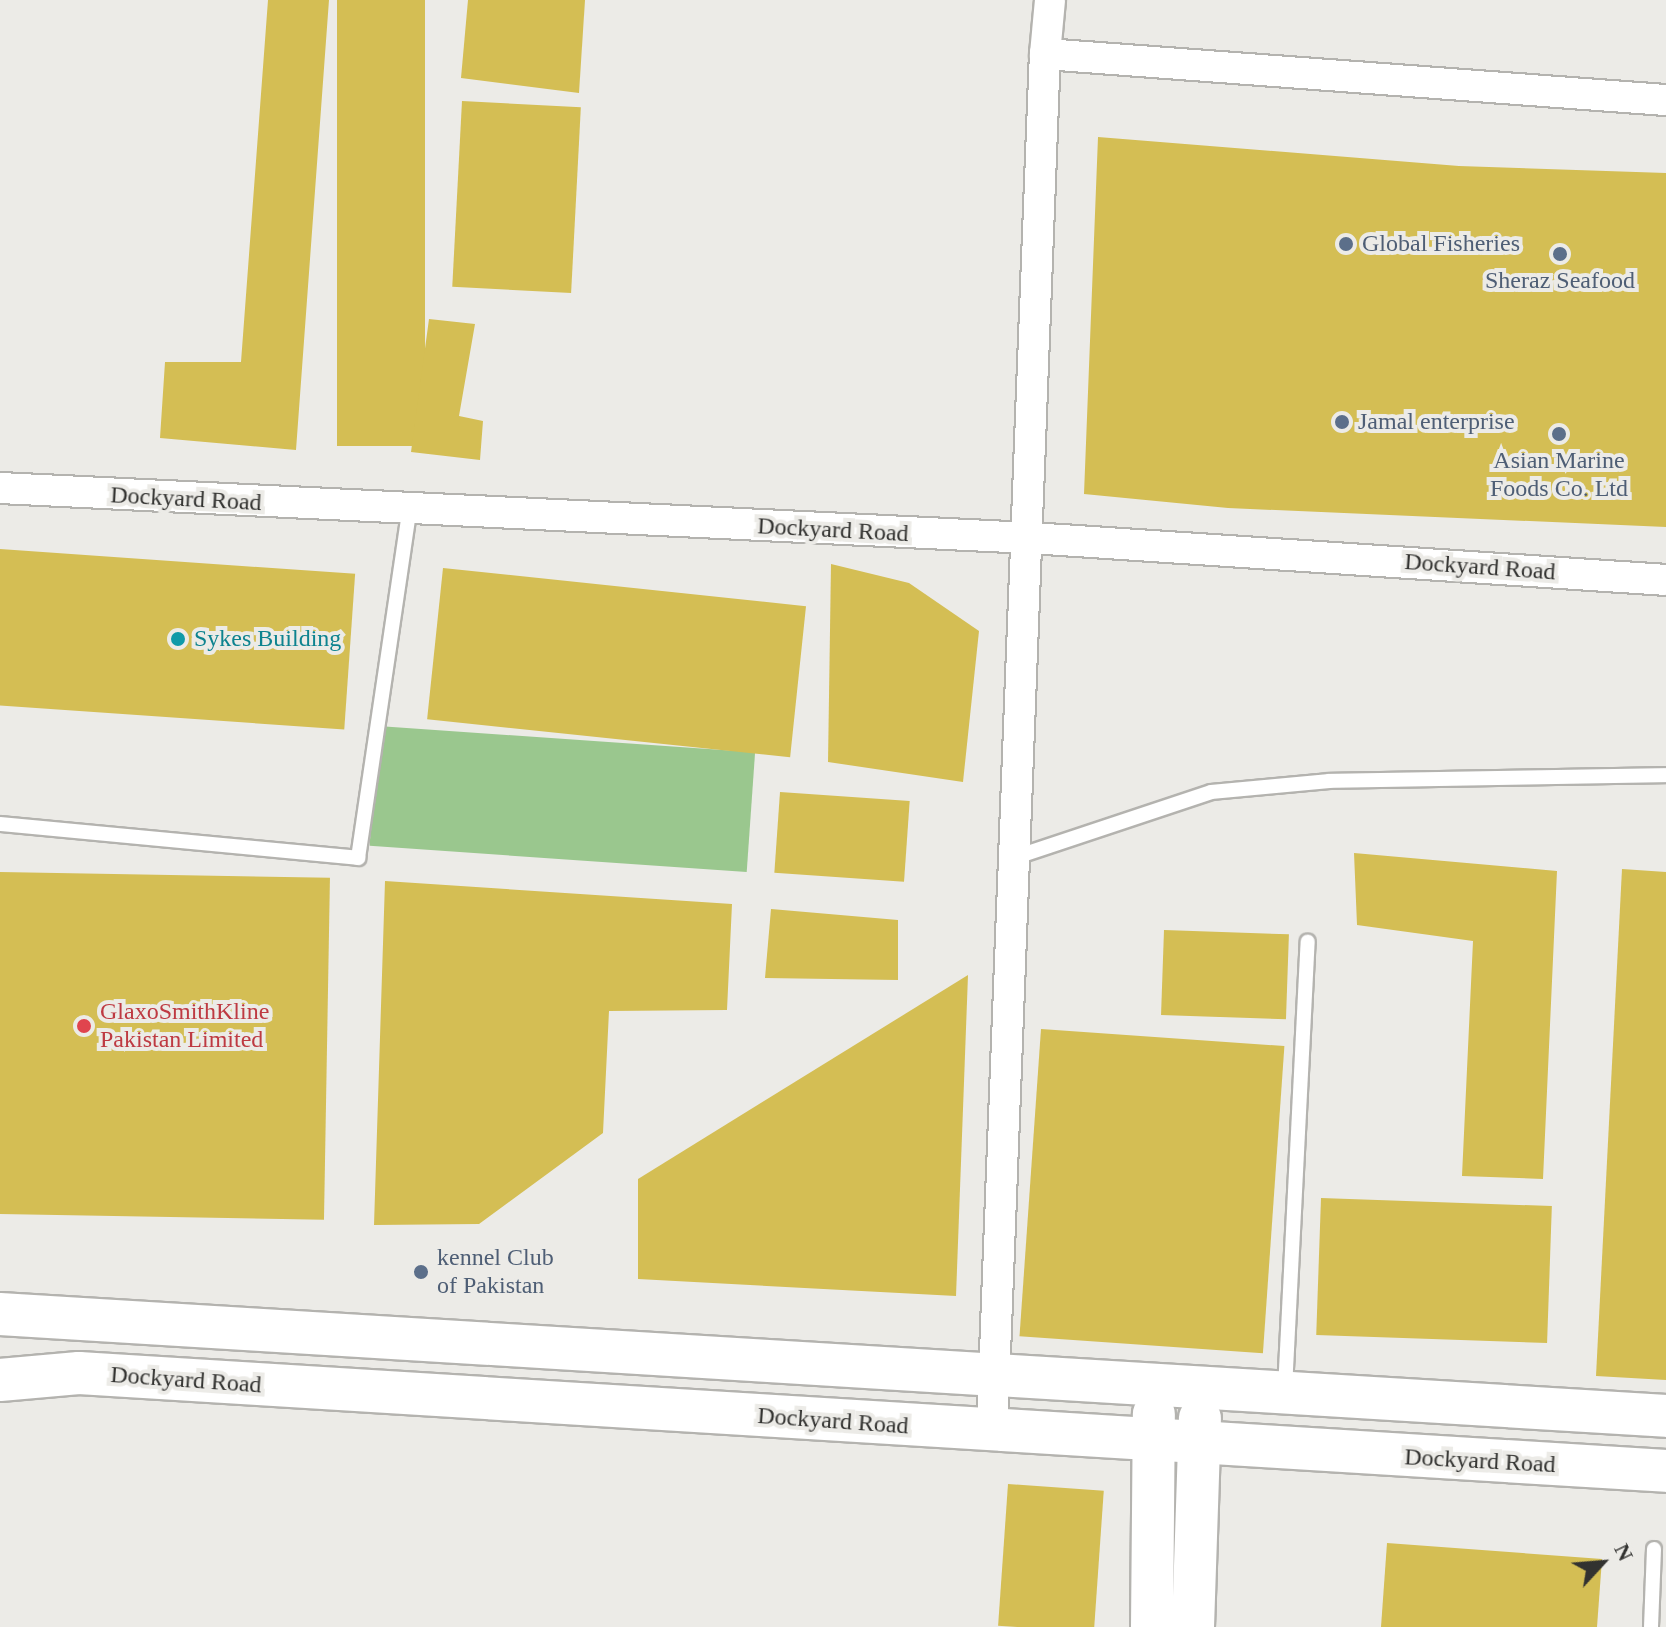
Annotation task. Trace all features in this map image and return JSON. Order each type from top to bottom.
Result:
[{"type":"street","points":[[992,1431],[1019,856],[1045,54],[1050,0]]},
{"type":"street","points":[[1045,54],[1666,100]]},
{"type":"street","name":"Dockyard Road","points":[[0,488],[409,511],[1031,538],[1666,580]]},
{"type":"street","points":[[0,1314],[1666,1416]]},
{"type":"street","name":"Dockyard Road","points":[[0,1380],[79,1373],[1200,1445],[1666,1471]]},
{"type":"street","points":[[1152,1627],[1157,1522],[1154,1385]]},
{"type":"street","points":[[1193,1627],[1201,1388]]},
{"type":"street","points":[[1089,1438],[1120,1457],[1157,1522]]},
{"type":"street","points":[[1199,1516],[1219,1489],[1278,1449]]},
{"type":"lane","points":[[0,824],[358,858],[409,511]]},
{"type":"lane","points":[[1019,856],[1211,792],[1329,781],[1666,775]]},
{"type":"lane","points":[[1285,1393],[1308,942]]},
{"type":"lane","points":[[1651,1627],[1654,1549]]},
{"type":"green space","points":[[378,726],[755,752],[747,872],[370,846]]},
{"type":"building","points":[[268,0],[329,0],[296,450],[160,438],[165,362],[241,362]]},
{"type":"building","points":[[337,0],[425,0],[425,446],[337,446]]},
{"type":"building","points":[[468,0],[585,0],[579,93],[461,78]]},
{"type":"building","points":[[462,101],[581,107],[571,293],[452,287]]},
{"type":"building","points":[[1098,137],[1459,166],[1666,173],[1666,527],[1228,508],[1084,494]]},
{"type":"building","points":[[429,319],[475,324],[459,416],[483,421],[480,460],[411,452]]},
{"type":"building","name":"Sykes Building","points":[[0,549],[355,574],[344,729],[0,705]]},
{"type":"building","points":[[831,564],[909,583],[979,631],[963,782],[828,762]]},
{"type":"building","points":[[443,568],[806,606],[790,757],[427,719]]},
{"type":"building","points":[[780,792],[910,801],[904,882],[774,873]]},
{"type":"building","points":[[1354,853],[1557,871],[1543,1179],[1462,1176],[1473,941],[1357,925]]},
{"type":"building","points":[[1622,869],[1666,872],[1666,1380],[1596,1376]]},
{"type":"building","points":[[0,872],[330,878],[324,1220],[0,1214]]},
{"type":"building","points":[[385,881],[732,904],[727,1010],[609,1011],[603,1133],[479,1224],[374,1225]]},
{"type":"building","points":[[771,909],[898,920],[898,980],[765,978]]},
{"type":"building","points":[[1164,930],[1289,934],[1286,1019],[1161,1015]]},
{"type":"building","points":[[968,975],[956,1296],[638,1279],[638,1179]]},
{"type":"building","points":[[1041,1029],[1284,1046],[1263,1353],[1020,1336]]},
{"type":"building","points":[[1321,1198],[1552,1206],[1547,1343],[1316,1335]]},
{"type":"building","points":[[1008,1484],[1104,1491],[1094,1627],[998,1626]]},
{"type":"building","points":[[1387,1543],[1602,1559],[1597,1627],[1381,1627]]},
{"type":"place","name":"Global Fisheries","points":[[1346,244]]},
{"type":"place","name":"Sheraz Seafood","points":[[1560,254]]},
{"type":"place","name":"Jamal enterprise","points":[[1342,422]]},
{"type":"place","name":"Asian Marine Foods Co. Ltd","points":[[1559,434]]},
{"type":"place","name":"Sykes Building","points":[[178,639]]},
{"type":"place","name":"GlaxoSmithKline Pakistan Limited","points":[[84,1026]]},
{"type":"place","name":"kennel Club of Pakistan","points":[[421,1272]]}]
